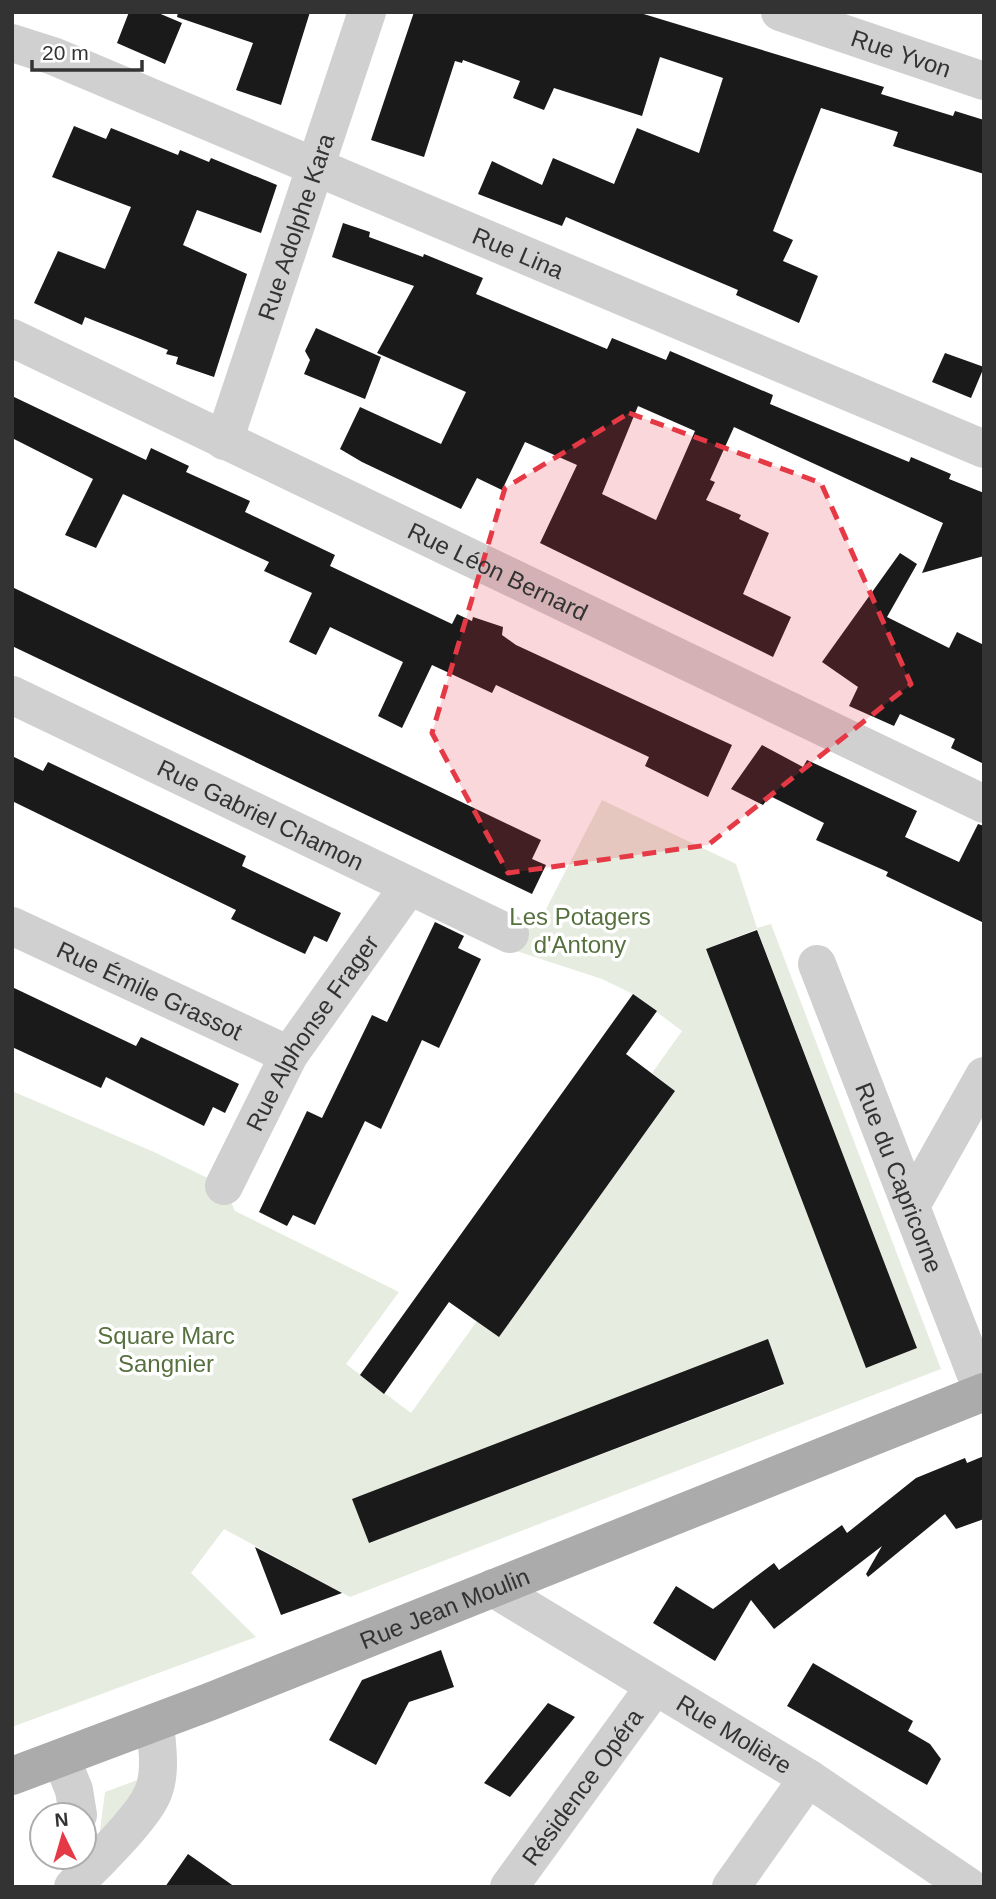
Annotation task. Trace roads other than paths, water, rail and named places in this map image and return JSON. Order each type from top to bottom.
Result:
[{"type":"main road","name":"Rue Jean Moulin","points":[[12,1776],[155,1724],[983,1392]]},
{"type":"street","name":"Rue Adolphe Kara","points":[[224,441],[367,12]]},
{"type":"street","name":"Rue Yvon","points":[[780,12],[984,81]]},
{"type":"street","name":"Rue Lina","points":[[12,43],[53,55],[984,449]]},
{"type":"street","name":"Rue Léon Bernard","points":[[12,338],[984,804]]},
{"type":"street","name":"Rue Gabriel Chamon","points":[[12,695],[510,934]]},
{"type":"street","name":"Rue Alphonse Frager","points":[[224,1186],[289,1055],[409,886]]},
{"type":"street","name":"Rue Émile Grassot","points":[[12,926],[289,1055]]},
{"type":"street","name":"Rue du Capricorne","points":[[817,964],[983,1392]]},
{"type":"street","points":[[912,1204],[984,1076]]},
{"type":"street","name":"Rue Molière","points":[[493,1588],[807,1778],[969,1887]]},
{"type":"street","name":"Résidence Opéra","points":[[509,1887],[655,1686]]},
{"type":"street","points":[[73,1887],[112,1846],[153,1794],[159,1756],[155,1724]]},
{"type":"street","points":[[61,1758],[76,1801]]},
{"type":"street","points":[[731,1887],[807,1778]]},
{"type":"park label","name":"Les Potagers d'Antony","points":[[580,930]]},
{"type":"park label","name":"Square Marc Sangnier","points":[[166,1349]]}]
